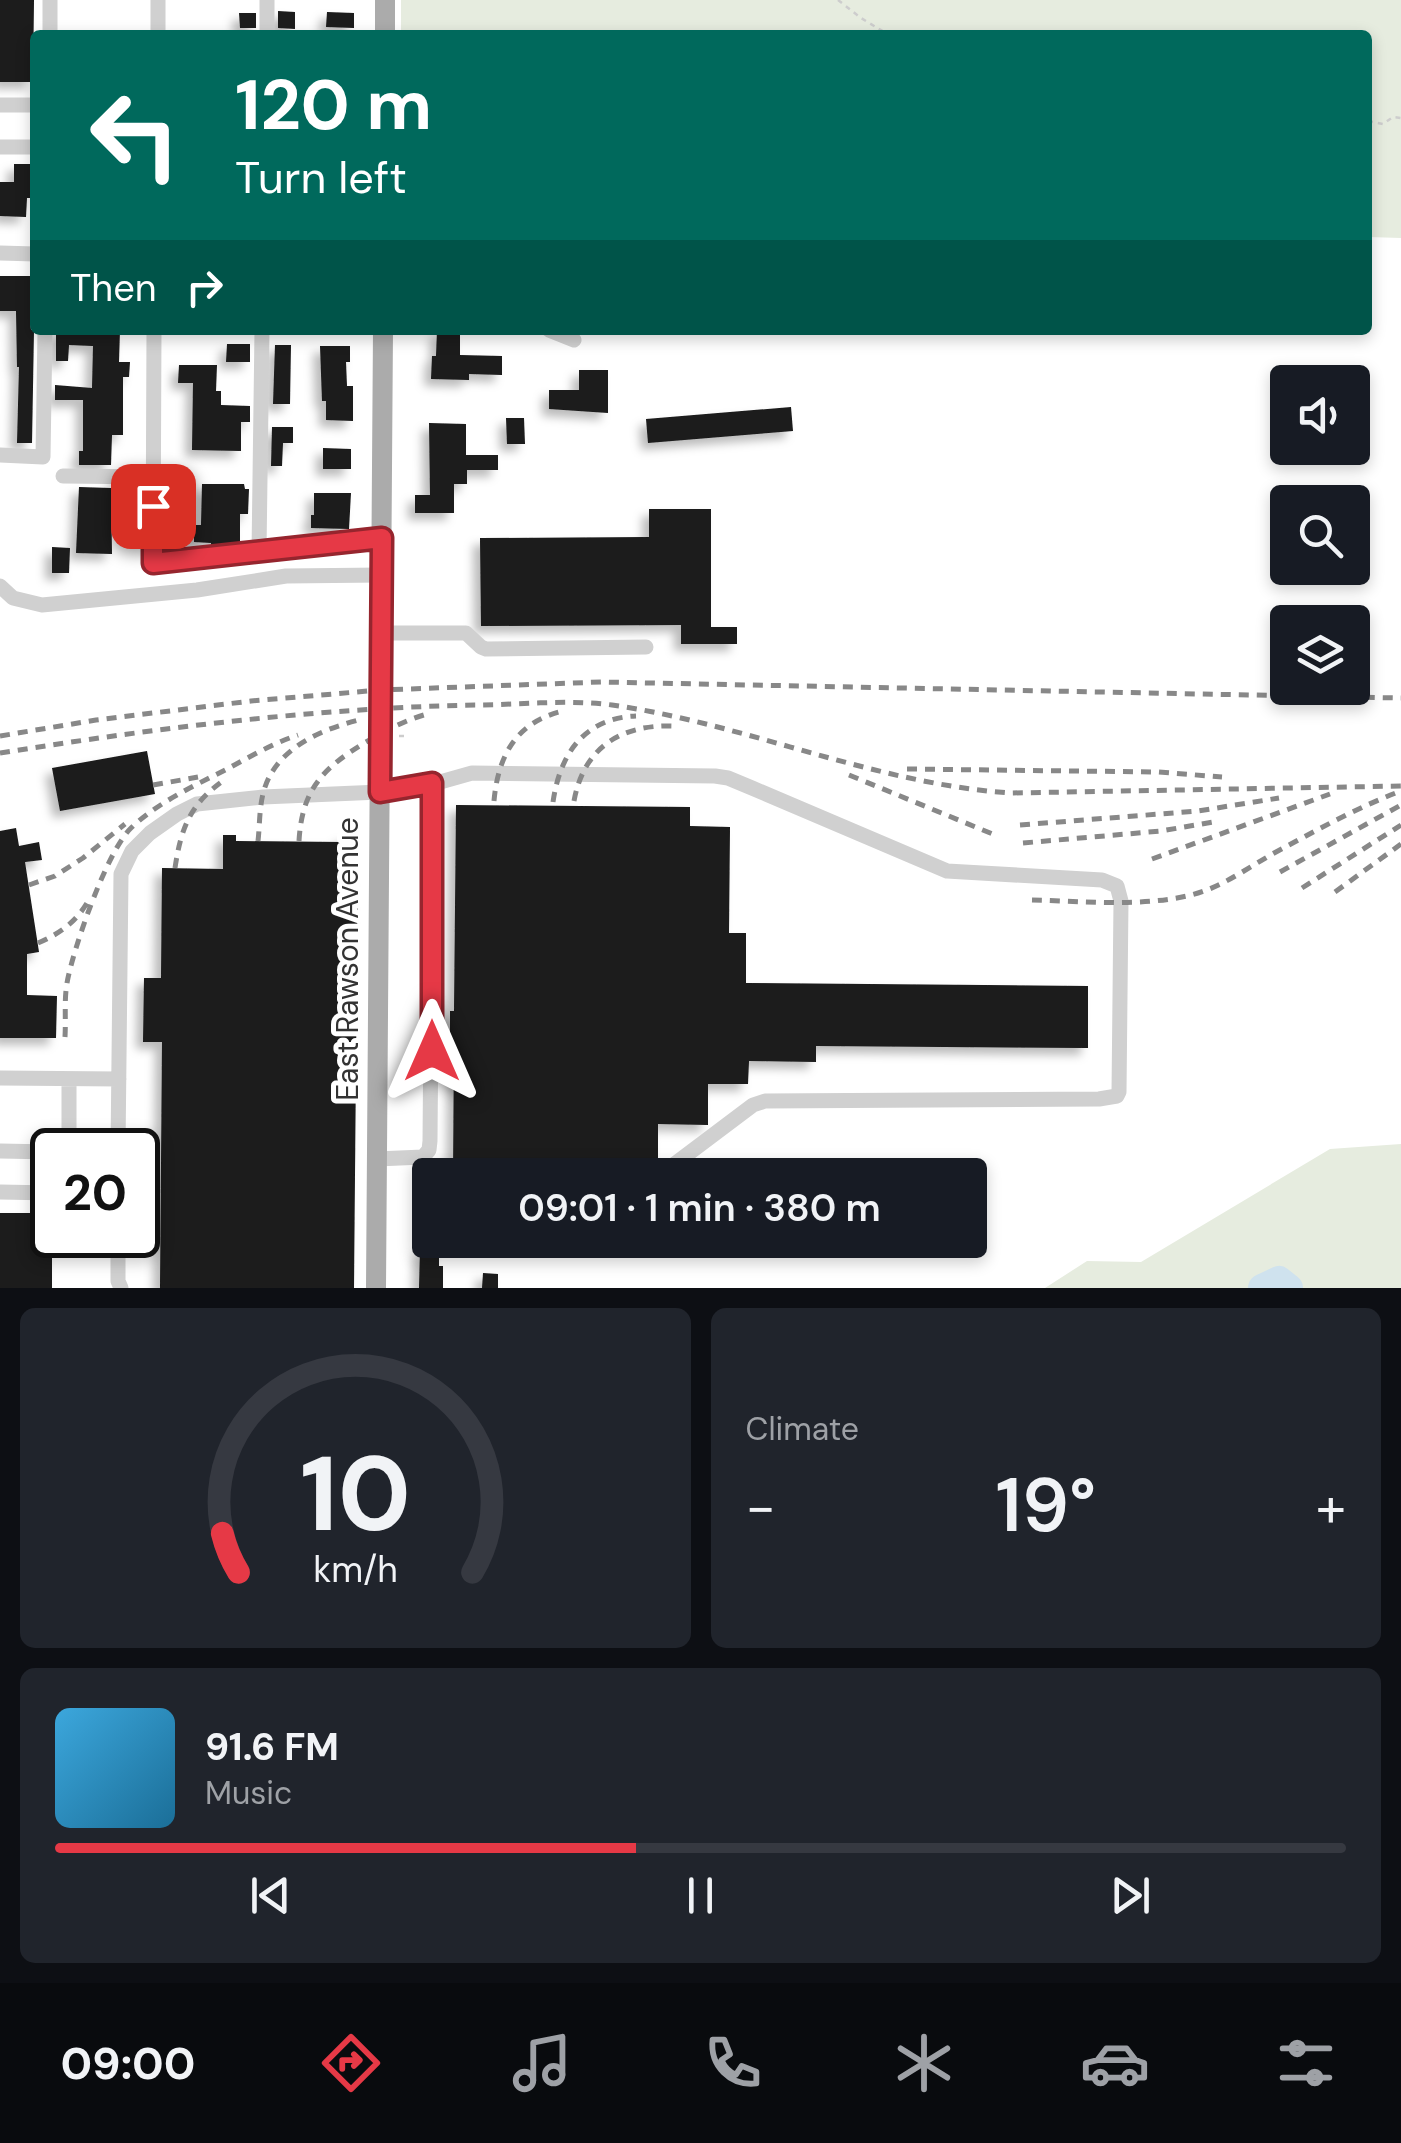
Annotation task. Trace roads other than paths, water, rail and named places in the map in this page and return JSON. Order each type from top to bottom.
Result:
[{"type":"main road","points":[[385,0],[385,30]]},
{"type":"main road","name":"East Rawson Avenue","points":[[376,1288],[383,335]]},
{"type":"street","points":[[50,0],[50,30]]},
{"type":"street","points":[[158,0],[158,30]]},
{"type":"street","points":[[266,30],[267,0]]},
{"type":"street","points":[[0,105],[30,104]]},
{"type":"street","points":[[0,148],[30,147]]},
{"type":"street","points":[[0,253],[30,254]]},
{"type":"street","points":[[0,456],[43,457],[45,335]]},
{"type":"street","points":[[154,335],[153,563],[382,538]]},
{"type":"street","points":[[259,552],[262,335]]},
{"type":"street","points":[[562,335],[574,340]]},
{"type":"street","points":[[63,476],[154,478]]},
{"type":"street","points":[[0,586],[13,598],[42,605],[197,590],[286,576],[381,575]]},
{"type":"street","points":[[381,634],[466,633],[486,649],[646,646]]},
{"type":"street","points":[[118,1128],[120,874],[132,852],[177,814],[197,804],[380,792],[472,773],[715,776],[728,778],[946,871],[1102,880],[1117,886],[1121,901],[1117,1096],[765,1100],[752,1105],[682,1158]]},
{"type":"street","points":[[377,1159],[424,1158],[430,1141],[432,783]]},
{"type":"street","points":[[0,1078],[119,1079]]},
{"type":"street","points":[[69,1128],[70,1079]]},
{"type":"street","points":[[0,1151],[30,1152]]},
{"type":"street","points":[[0,1192],[30,1193]]},
{"type":"street","points":[[118,1258],[121,1288]]},
{"type":"waterway","points":[[1262,1288],[1279,1280],[1289,1288]]},
{"type":"railway","points":[[0,736],[251,701],[380,690],[601,682],[1401,698]]},
{"type":"railway","points":[[0,753],[296,715],[578,702],[662,714],[910,778],[1011,793],[1401,786]]},
{"type":"railway","points":[[494,801],[500,770],[512,743],[533,723],[563,711]]},
{"type":"railway","points":[[299,841],[310,794],[327,771],[374,738],[431,713]]},
{"type":"railway","points":[[553,802],[562,769],[578,742],[602,724],[636,716]]},
{"type":"railway","points":[[258,841],[263,794],[281,760],[305,741],[363,719]]},
{"type":"railway","points":[[574,801],[586,766],[608,743],[638,729],[675,726]]},
{"type":"railway","points":[[65,1037],[66,989],[76,948],[102,878],[131,828],[165,802],[298,735]]},
{"type":"railway","points":[[907,769],[1158,772],[1222,777]]},
{"type":"railway","points":[[849,775],[995,835]]},
{"type":"railway","points":[[153,785],[198,777]]},
{"type":"railway","points":[[175,868],[189,818],[203,798],[224,780]]},
{"type":"railway","points":[[1032,900],[1129,902],[1199,893],[1338,819],[1401,791]]},
{"type":"railway","points":[[1152,859],[1330,794]]},
{"type":"railway","points":[[1020,825],[1198,811],[1279,798]]},
{"type":"railway","points":[[1280,872],[1401,805]]},
{"type":"railway","points":[[1023,843],[1161,831],[1213,822]]},
{"type":"railway","points":[[29,885],[55,876],[125,824]]},
{"type":"railway","points":[[1302,888],[1401,825]]},
{"type":"railway","points":[[1335,892],[1401,844]]},
{"type":"railway","points":[[38,943],[66,927],[87,903]]}]
